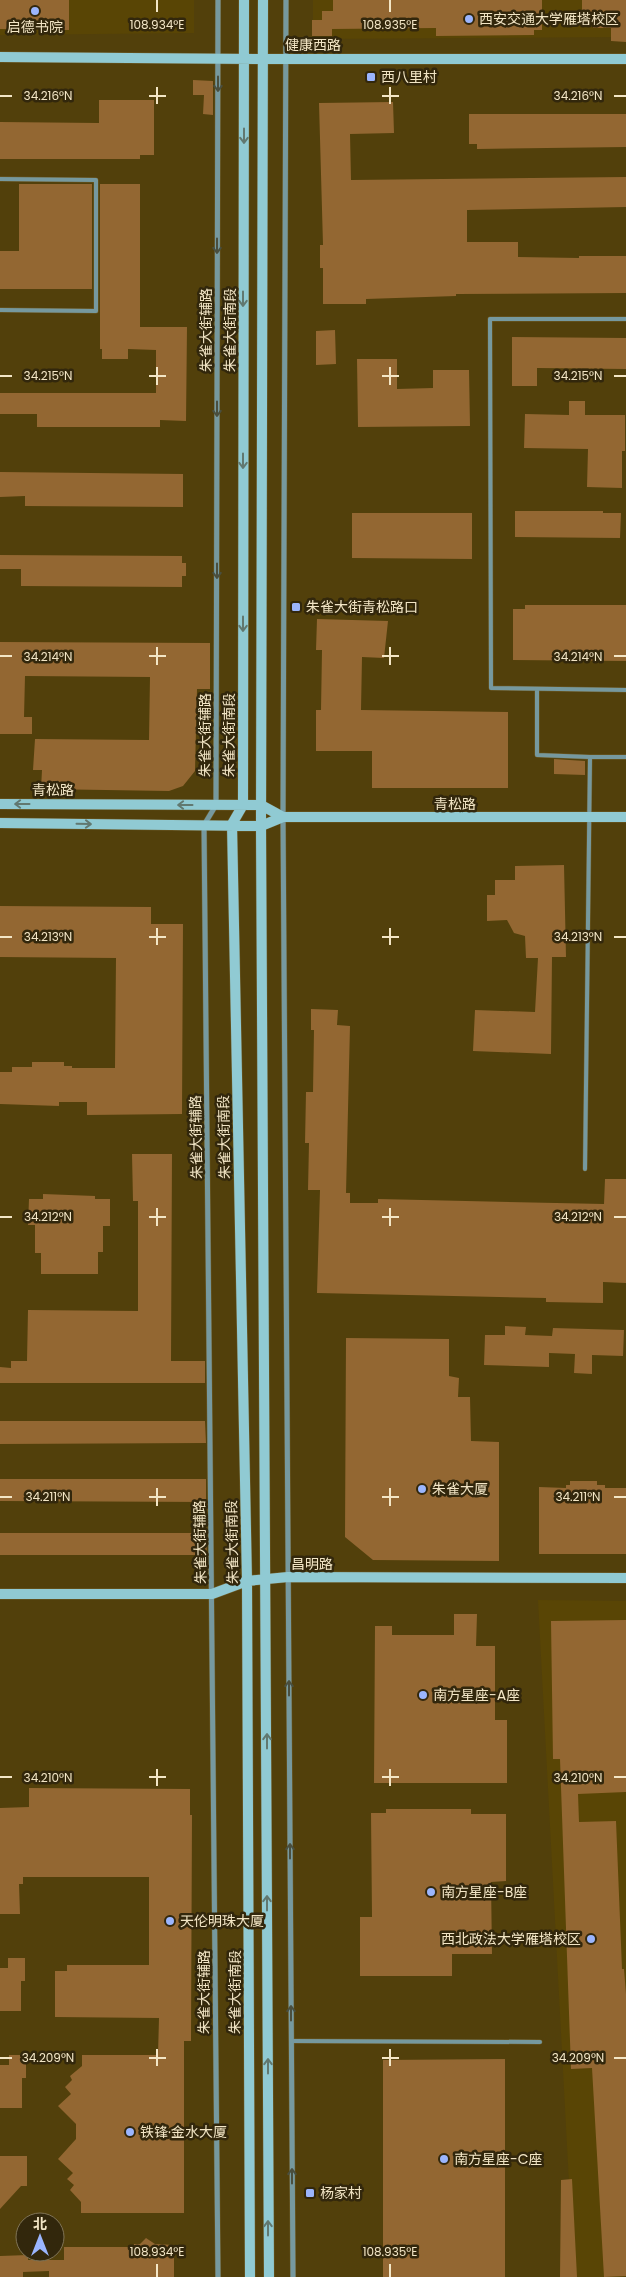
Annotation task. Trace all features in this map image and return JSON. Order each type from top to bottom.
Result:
[{"type":"main road","name":"朱雀大街南段","points":[[244,0],[243,805],[232,824],[247,1581],[250,2277]]},
{"type":"main road","points":[[263,0],[261,826],[263,1556],[266,1578],[269,2277]]},
{"type":"main road","name":"健康西路","points":[[0,56],[263,59],[626,59]]},
{"type":"main road","name":"青松路","points":[[0,804],[261,805],[283,817]]},
{"type":"main road","name":"青松路","points":[[0,823],[232,824],[261,826],[283,817],[626,818]]},
{"type":"main road","name":"昌明路","points":[[0,1594],[212,1594],[247,1581],[266,1578],[626,1578]]},
{"type":"street","name":"朱雀大街辅路","points":[[216,805],[218,0]]},
{"type":"street","points":[[286,0],[283,817],[293,2277]]},
{"type":"street","points":[[204,825],[216,805]]},
{"type":"street","name":"朱雀大街辅路","points":[[204,825],[218,2277]]},
{"type":"lane","points":[[0,179],[96,180],[96,311],[0,310]]},
{"type":"lane","points":[[626,318],[490,318],[491,688],[626,690]]},
{"type":"lane","points":[[537,689],[538,755],[626,757]]},
{"type":"lane","points":[[585,1169],[590,757]]},
{"type":"lane","points":[[292,2041],[540,2042]]},
{"type":"shaded area","points":[[0,0],[194,0],[194,33],[0,35]]},
{"type":"shaded area","name":"西安交通大学雁塔校区","points":[[313,0],[626,0],[626,37],[313,39]]},
{"type":"shaded area","name":"西北政法大学雁塔校区","points":[[538,1600],[626,1601],[626,2277],[574,2277]]},
{"type":"building","name":"启德书院","points":[[0,0],[69,0],[69,30],[0,29]]},
{"type":"building","points":[[333,0],[542,0],[542,30],[534,30],[534,35],[436,36],[436,28],[332,29],[332,36],[312,36],[312,20],[322,20],[322,11],[333,11]]},
{"type":"building","points":[[582,0],[626,0],[626,42],[611,41],[611,28],[593,28],[593,19],[582,19]]},
{"type":"building","points":[[193,80],[213,81],[213,115],[203,114],[204,95],[193,95]]},
{"type":"building","points":[[99,100],[154,100],[154,155],[140,155],[140,159],[0,159],[0,122],[99,123]]},
{"type":"building","points":[[393,102],[394,133],[350,134],[351,180],[626,177],[626,207],[467,210],[467,242],[518,242],[518,257],[579,258],[579,256],[626,256],[626,293],[456,294],[456,296],[366,299],[366,304],[323,304],[323,268],[320,268],[320,245],[323,245],[319,103]]},
{"type":"building","points":[[469,114],[626,114],[626,147],[477,149],[477,144],[469,144]]},
{"type":"building","points":[[19,184],[92,184],[92,289],[0,289],[0,251],[19,251]]},
{"type":"building","points":[[100,184],[140,184],[140,327],[187,327],[186,421],[160,420],[160,427],[37,427],[37,414],[0,414],[0,393],[156,393],[156,350],[128,349],[128,359],[102,359],[102,349],[100,349]]},
{"type":"building","points":[[335,330],[336,364],[316,365],[316,331]]},
{"type":"building","points":[[512,337],[626,338],[626,369],[537,368],[537,386],[512,386]]},
{"type":"building","points":[[357,359],[397,359],[397,389],[433,388],[433,370],[469,370],[470,426],[358,427]]},
{"type":"building","points":[[569,401],[585,401],[585,415],[625,415],[625,451],[622,451],[622,488],[587,487],[588,449],[524,448],[525,414],[569,415]]},
{"type":"building","points":[[0,472],[183,474],[183,507],[25,506],[25,496],[0,497]]},
{"type":"building","points":[[515,511],[603,511],[603,513],[621,513],[620,538],[515,537]]},
{"type":"building","points":[[352,513],[472,513],[472,559],[352,558]]},
{"type":"building","points":[[0,555],[182,556],[182,563],[186,563],[186,576],[182,576],[182,587],[21,586],[21,569],[0,569]]},
{"type":"building","points":[[525,605],[626,605],[626,661],[513,660],[513,609],[525,609]]},
{"type":"building","points":[[317,619],[388,621],[384,658],[362,657],[361,710],[508,712],[508,788],[372,788],[372,751],[316,751],[316,710],[321,710],[322,650],[316,650]]},
{"type":"building","points":[[0,642],[210,643],[210,689],[197,689],[195,771],[183,786],[169,791],[41,789],[42,770],[33,770],[35,739],[149,740],[150,677],[25,676],[24,717],[32,717],[32,734],[0,734]]},
{"type":"building","points":[[554,759],[585,761],[585,775],[554,774]]},
{"type":"building","points":[[564,865],[566,957],[552,957],[551,1054],[473,1051],[475,1010],[535,1012],[538,958],[526,958],[525,936],[514,933],[507,920],[487,921],[487,895],[495,895],[495,880],[515,880],[515,866]]},
{"type":"building","points":[[0,906],[151,907],[151,924],[183,924],[182,1114],[87,1115],[87,1102],[59,1102],[59,1106],[0,1104],[0,1072],[12,1072],[12,1067],[32,1067],[32,1062],[64,1062],[64,1066],[72,1066],[72,1068],[115,1068],[116,958],[0,957]]},
{"type":"building","points":[[311,1009],[338,1010],[337,1025],[350,1026],[346,1193],[350,1193],[350,1203],[378,1203],[378,1199],[604,1204],[605,1179],[626,1179],[626,1283],[603,1282],[603,1303],[546,1302],[546,1298],[317,1293],[320,1190],[308,1190],[309,1143],[305,1143],[306,1092],[313,1092],[314,1030],[311,1030]]},
{"type":"building","points":[[132,1154],[172,1154],[171,1361],[205,1361],[205,1383],[0,1383],[0,1367],[11,1368],[11,1361],[27,1361],[28,1310],[138,1311],[138,1201],[133,1201]]},
{"type":"building","points":[[43,1194],[95,1196],[95,1199],[110,1199],[110,1226],[103,1226],[103,1252],[98,1252],[98,1274],[41,1274],[41,1253],[35,1253],[35,1225],[28,1225],[29,1199],[43,1199]]},
{"type":"building","points":[[505,1326],[526,1327],[525,1335],[552,1336],[553,1328],[624,1330],[623,1356],[592,1355],[592,1374],[574,1373],[575,1354],[549,1353],[549,1367],[484,1365],[485,1335],[505,1335]]},
{"type":"building","name":"朱雀大厦","points":[[346,1338],[449,1339],[449,1376],[459,1378],[458,1397],[470,1397],[471,1441],[499,1442],[499,1561],[373,1560],[345,1537]]},
{"type":"building","points":[[0,1421],[205,1421],[206,1443],[0,1444]]},
{"type":"building","points":[[0,1479],[206,1479],[206,1502],[0,1501]]},
{"type":"building","points":[[570,1481],[597,1481],[597,1485],[605,1485],[605,1488],[626,1488],[626,1554],[539,1554],[539,1487],[566,1488],[566,1485],[570,1485]]},
{"type":"building","points":[[0,1533],[206,1533],[207,1555],[0,1555]]},
{"type":"building","name":"南方星座-A座","points":[[454,1614],[477,1614],[476,1646],[495,1646],[495,1720],[507,1720],[507,1783],[374,1783],[375,1626],[392,1626],[392,1635],[454,1635]]},
{"type":"building","name":"西北政法大学雁塔校区","points":[[626,1620],[626,1792],[578,1794],[579,1822],[616,1821],[622,1969],[624,1969],[626,1994],[626,2276],[604,2277],[592,2068],[571,2069],[560,1759],[553,1759],[551,1621]]},
{"type":"building","points":[[29,1788],[190,1789],[190,1815],[192,1815],[191,2041],[184,2041],[184,2213],[81,2213],[81,2202],[70,2190],[74,2185],[67,2179],[73,2173],[58,2159],[76,2139],[76,2124],[58,2106],[71,2094],[65,2087],[72,2080],[70,2076],[82,2066],[82,2055],[158,2055],[159,2018],[55,2017],[55,1971],[67,1971],[67,1965],[149,1965],[149,1877],[23,1877],[23,1884],[19,1884],[20,1914],[0,1914],[0,1808],[29,1807]]},
{"type":"building","name":"南方星座-B座","points":[[386,1809],[471,1809],[471,1814],[506,1814],[506,1881],[491,1882],[492,1954],[452,1954],[452,1976],[360,1976],[360,1917],[372,1917],[371,1813],[386,1813]]},
{"type":"building","points":[[8,1958],[25,1958],[25,1981],[21,1981],[21,2011],[0,2011],[0,1968],[8,1968]]},
{"type":"building","points":[[9,2055],[26,2055],[26,2078],[22,2078],[22,2108],[0,2108],[0,2065],[9,2065]]},
{"type":"building","name":"南方星座-C座","points":[[505,2059],[505,2277],[383,2277],[383,2060]]},
{"type":"building","points":[[0,2156],[27,2156],[27,2186],[21,2186],[0,2209]]},
{"type":"building","points":[[572,2179],[577,2277],[560,2277],[561,2180]]},
{"type":"building","points":[[146,2238],[155,2244],[174,2245],[174,2277],[49,2277],[49,2271],[23,2272],[23,2277],[0,2277],[0,2256],[15,2255],[15,2262],[65,2262],[65,2247],[134,2247],[134,2244],[140,2244]]},
{"type":"place","name":"启德书院","points":[[35,11]]},
{"type":"place","name":"西安交通大学雁塔校区","points":[[469,19]]},
{"type":"place","name":"西八里村","points":[[371,77]]},
{"type":"place","name":"朱雀大街青松路口","points":[[296,607]]},
{"type":"place","name":"朱雀大厦","points":[[422,1489]]},
{"type":"place","name":"南方星座-A座","points":[[423,1695]]},
{"type":"place","name":"南方星座-B座","points":[[431,1892]]},
{"type":"place","name":"天伦明珠大厦","points":[[170,1921]]},
{"type":"place","name":"西北政法大学雁塔校区","points":[[591,1939]]},
{"type":"place","name":"铁锋·金水大厦","points":[[130,2132]]},
{"type":"place","name":"南方星座-C座","points":[[444,2159]]},
{"type":"place","name":"杨家村","points":[[310,2193]]}]
